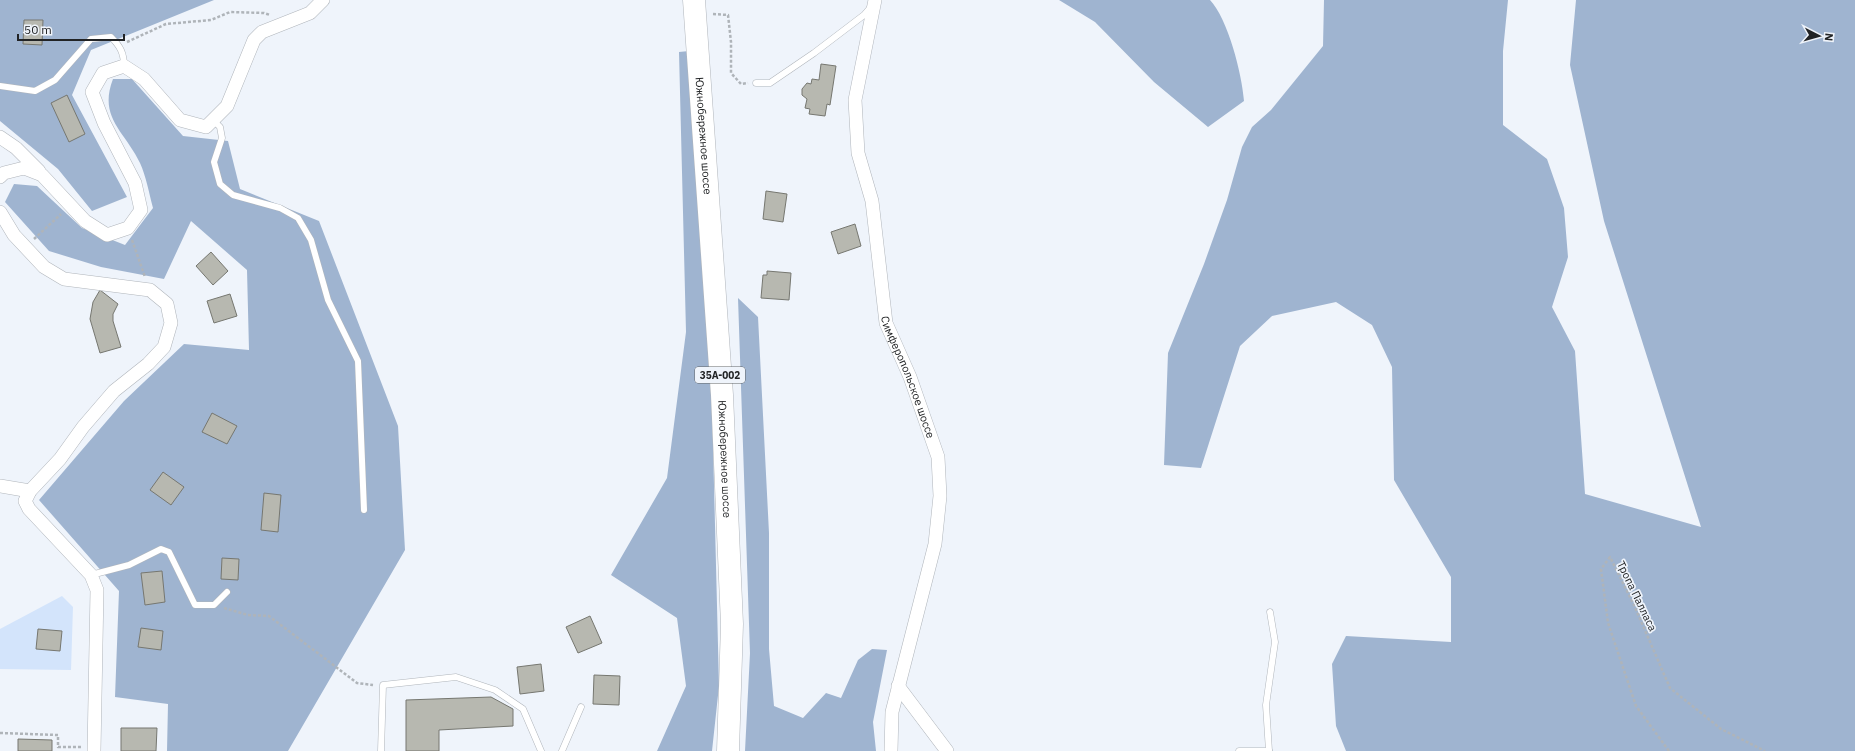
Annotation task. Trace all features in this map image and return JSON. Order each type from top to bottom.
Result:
[{"type":"highway","name":"Южнобережное шоссе","points":[[702,5],[732,608],[728,751]]},
{"type":"highway","name":"Южнобережное шоссе","points":[[702,5],[732,398],[744,625],[740,751]]},
{"type":"street","points":[[0,137],[16,148],[85,221],[107,235],[128,228],[141,210],[135,183],[104,123],[92,92],[103,73],[124,66],[144,79],[180,120],[206,127],[227,106],[254,40],[262,32],[310,13],[323,0]]},
{"type":"street","name":"Симферопольское шоссе","points":[[875,2],[855,100],[858,153],[872,200],[886,323],[910,377],[938,457],[940,496],[935,544],[892,712],[891,751]]},
{"type":"street","points":[[0,177],[4,173],[24,168],[42,175]]},
{"type":"street","points":[[0,212],[14,235],[44,267],[64,279],[150,290],[167,304],[172,323],[164,347],[148,364],[114,391],[82,427],[60,459],[30,491],[26,502],[29,509],[90,575],[96,590],[94,749]]},
{"type":"street","points":[[0,486],[30,491]]},
{"type":"street","points":[[898,686],[947,751]]},
{"type":"lane","points":[[756,82],[770,83],[814,53],[864,15],[875,2]]},
{"type":"lane","points":[[0,86],[35,91],[55,80],[92,39],[111,37],[120,45],[124,56],[124,66]]},
{"type":"lane","points":[[212,120],[220,127],[222,138],[214,162],[220,184],[233,195],[280,208],[298,218],[311,240],[328,300],[358,361],[364,510]]},
{"type":"lane","points":[[90,575],[129,565],[161,549],[169,552],[195,606],[214,605],[226,592]]},
{"type":"lane","points":[[1239,751],[1268,751],[1266,705],[1275,642],[1270,612]]},
{"type":"lane","points":[[381,751],[383,686],[456,677],[496,690],[523,709],[540,751]]},
{"type":"lane","points":[[562,751],[581,707]]},
{"type":"path","points":[[702,5],[728,14],[731,42],[731,72],[741,84],[756,82]]},
{"type":"path","points":[[120,45],[166,24],[211,20],[230,12],[264,13],[292,21]]},
{"type":"path","points":[[26,247],[70,206]]},
{"type":"path","points":[[128,228],[150,290]]},
{"type":"path","name":"Тропа Палласа","points":[[1669,751],[1636,706],[1608,623],[1601,569],[1610,557],[1634,605],[1670,688],[1721,729],[1765,751]]},
{"type":"path","points":[[214,605],[248,615],[269,616],[357,683],[375,685]]},
{"type":"path","points":[[0,733],[58,734],[58,751]]},
{"type":"path","points":[[58,747],[94,749]]},
{"type":"shaded area","points":[[0,0],[214,0],[91,50],[72,95],[127,197],[92,211],[58,169],[0,121]]},
{"type":"shaded area","points":[[1059,0],[1210,0],[1223,20],[1228,33],[1237,62],[1244,101],[1208,127],[1154,82],[1095,22]]},
{"type":"shaded area","points":[[1324,0],[1508,0],[1503,51],[1503,125],[1547,159],[1564,208],[1568,257],[1552,307],[1575,351],[1585,494],[1701,527],[1604,221],[1570,65],[1576,0],[1855,0],[1855,751],[1346,751],[1336,726],[1332,664],[1346,636],[1451,642],[1451,577],[1394,480],[1392,367],[1372,325],[1336,302],[1272,316],[1240,346],[1201,468],[1164,465],[1168,353],[1204,264],[1227,200],[1242,147],[1252,127],[1271,110],[1323,46]]},
{"type":"shaded area","points":[[689,51],[710,324],[719,686],[712,751],[657,751],[686,686],[677,618],[611,575],[667,478],[686,332],[679,52]]},
{"type":"shaded area","points":[[113,79],[132,79],[183,136],[228,141],[240,189],[319,221],[398,426],[405,550],[288,751],[167,751],[168,704],[115,697],[119,591],[39,500],[124,401],[184,344],[249,350],[247,270],[191,221],[164,279],[101,267],[49,251],[5,202],[14,184],[37,186],[82,228],[125,245],[153,208],[146,179],[140,163],[115,124],[111,114],[109,92]]},
{"type":"shaded area","points":[[738,298],[758,317],[769,533],[769,649],[774,706],[803,718],[826,693],[841,698],[858,660],[872,649],[887,650],[873,722],[876,751],[745,751],[750,653]]},
{"type":"shaded area","points":[[62,596],[73,607],[71,670],[0,669],[0,629]]},
{"type":"building","points":[[24,20],[43,20],[42,45],[23,44]]},
{"type":"building","points":[[821,64],[836,66],[830,105],[827,104],[825,116],[809,114],[810,109],[805,108],[807,99],[802,95],[802,89],[807,83],[811,84],[812,79],[819,80]]},
{"type":"building","points":[[67,95],[85,134],[69,142],[51,103]]},
{"type":"building","points":[[766,191],[787,194],[783,222],[763,219]]},
{"type":"building","points":[[855,224],[861,246],[838,254],[831,232]]},
{"type":"building","points":[[211,252],[228,271],[213,285],[196,266]]},
{"type":"building","points":[[767,271],[791,273],[789,300],[761,298],[763,275],[767,275]]},
{"type":"building","points":[[100,290],[118,304],[113,314],[113,321],[121,347],[100,353],[90,319],[93,302]]},
{"type":"building","points":[[230,294],[237,316],[214,323],[207,301]]},
{"type":"building","points":[[212,413],[237,426],[227,444],[202,432]]},
{"type":"building","points":[[163,472],[184,487],[171,505],[150,490]]},
{"type":"building","points":[[264,493],[281,495],[278,532],[261,530]]},
{"type":"building","points":[[222,558],[239,559],[238,580],[221,579]]},
{"type":"building","points":[[162,571],[165,602],[145,605],[141,573]]},
{"type":"building","points":[[590,616],[602,643],[578,653],[566,627]]},
{"type":"building","points":[[141,628],[163,631],[161,650],[138,647]]},
{"type":"building","points":[[38,629],[62,631],[60,651],[36,649]]},
{"type":"building","points":[[541,664],[544,691],[520,694],[517,667]]},
{"type":"building","points":[[594,675],[620,676],[619,705],[593,704]]},
{"type":"building","points":[[491,697],[513,709],[513,726],[439,730],[439,751],[406,751],[406,700]]},
{"type":"building","points":[[121,728],[157,728],[156,751],[121,751]]},
{"type":"building","points":[[18,739],[52,740],[52,751],[18,751]]}]
